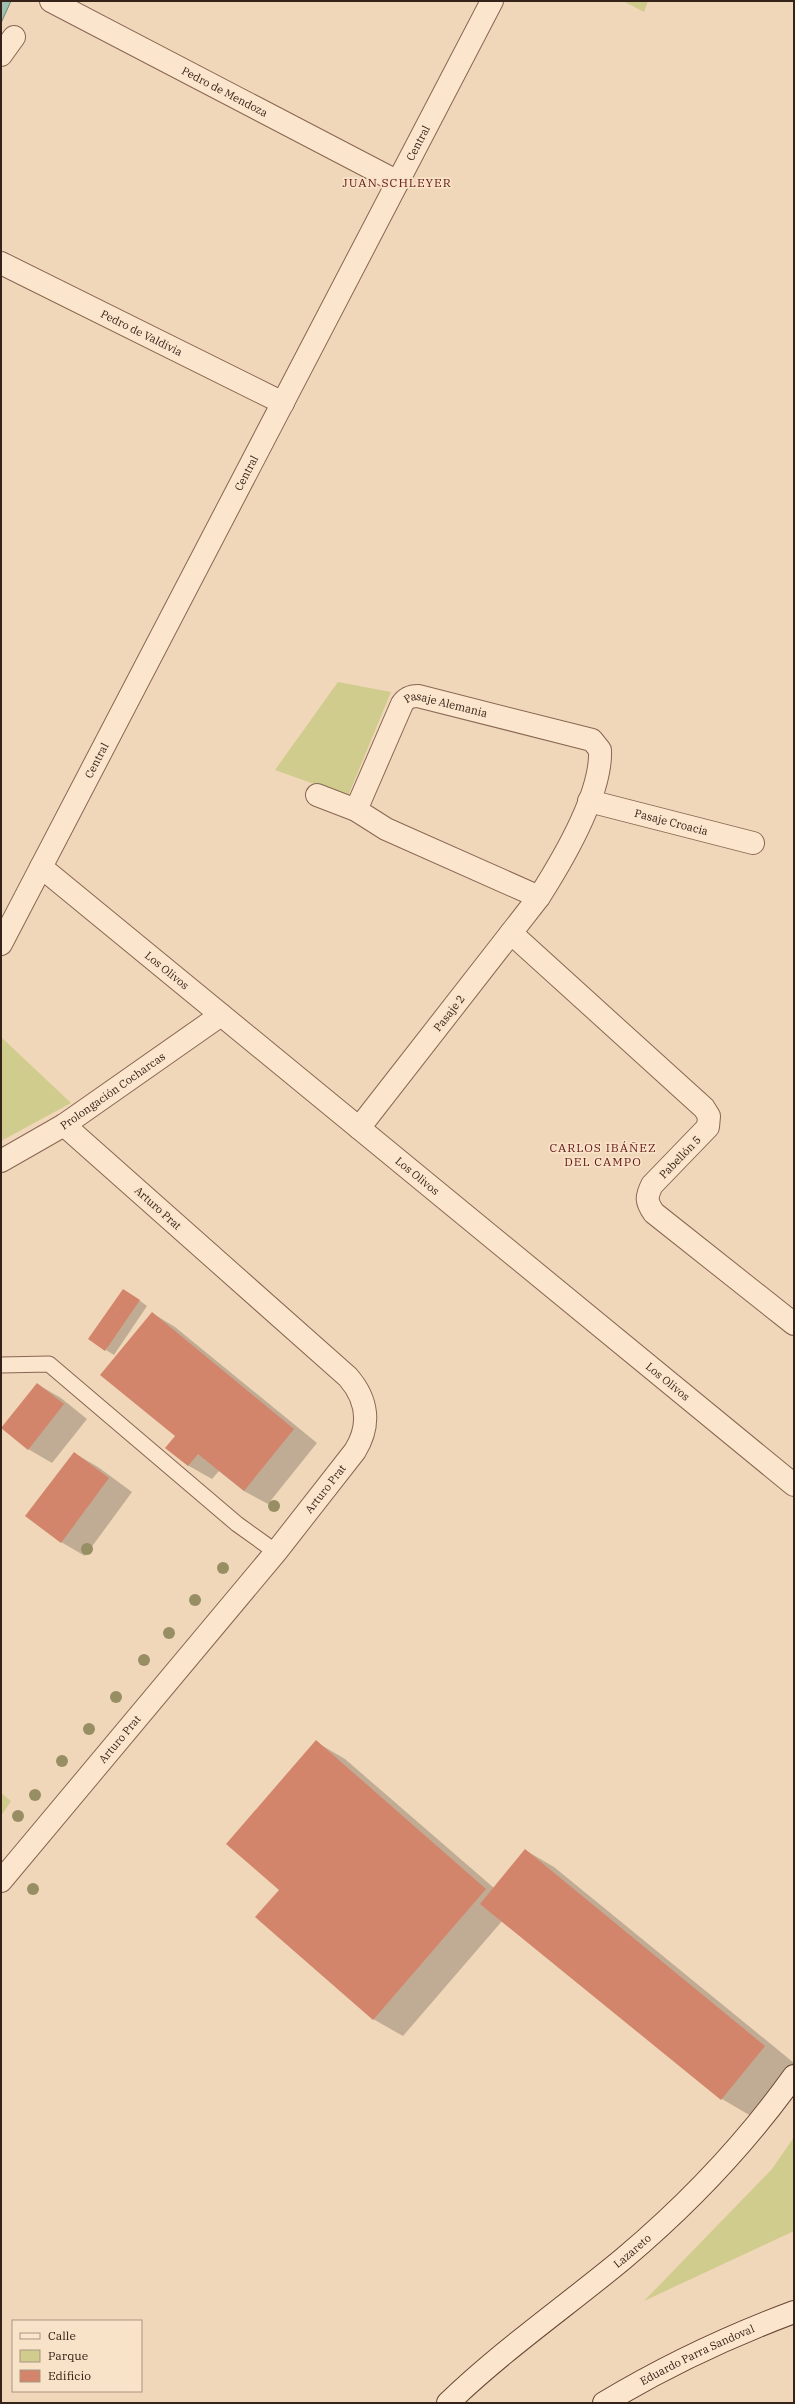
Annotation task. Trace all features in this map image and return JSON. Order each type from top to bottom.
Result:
[{"type":"street","name":"Pedro de Mendoza","points":[[51,1],[398,182]]},
{"type":"street","name":"Central","points":[[1,944],[492,1]]},
{"type":"street","points":[[1,55],[14,37]]},
{"type":"street","name":"Pedro de Valdivia","points":[[1,263],[283,403]]},
{"type":"street","name":"Pasaje Alemania","points":[[356,810],[402,704],[412,696],[418,696],[592,740],[600,750]]},
{"type":"street","name":"Pasaje 2","points":[[359,1128],[539,897],[565,858],[589,801],[600,762],[600,750]]},
{"type":"street","points":[[317,795],[356,810],[386,829],[539,897]]},
{"type":"street","name":"Pasaje Croacia","points":[[589,801],[753,843]]},
{"type":"street","name":"Los Olivos","points":[[41,867],[794,1485]]},
{"type":"street","name":"Pabellón 5","points":[[511,933],[704,1108],[709,1116],[708,1127],[652,1185],[647,1195],[647,1204],[654,1213],[794,1324]]},
{"type":"street","name":"Prolongación Cocharcas","points":[[1,1161],[64,1125],[221,1015]]},
{"type":"street","name":"Arturo Prat","points":[[1,1881],[276,1552],[355,1451],[363,1438],[366,1424],[362,1397],[348,1377],[64,1125]]},
{"type":"street","name":"Lazareto","points":[[448,2403],[512,2345],[622,2259],[657,2229],[740,2143],[794,2076]]},
{"type":"street","name":"Eduardo Parra Sandoval","points":[[604,2403],[640,2381],[700,2351],[794,2312]]},
{"type":"lane","points":[[1,1365],[49,1364],[237,1524],[276,1552]]},
{"type":"green space","points":[[623,1],[648,1],[644,12]]},
{"type":"green space","points":[[338,682],[391,692],[348,796],[275,770]]},
{"type":"green space","points":[[1,1037],[71,1103],[1,1141]]},
{"type":"green space","points":[[1,1793],[11,1801],[1,1816]]},
{"type":"green space","points":[[794,2137],[794,2231],[644,2301],[772,2169]]},
{"type":"shaded area","points":[[1,1],[11,1],[1,23]]},
{"type":"building","points":[[123,1289],[140,1300],[105,1351],[88,1339]]},
{"type":"building","points":[[152,1312],[294,1429],[244,1491],[198,1454],[188,1466],[165,1448],[175,1436],[100,1375]]},
{"type":"building","points":[[37,1383],[64,1404],[28,1450],[1,1428]]},
{"type":"building","points":[[74,1452],[109,1478],[61,1543],[25,1516]]},
{"type":"building","points":[[316,1740],[486,1889],[373,2020],[255,1917],[279,1890],[226,1844]]},
{"type":"building","points":[[525,1849],[765,2046],[721,2100],[480,1904]]},
{"type":"district","name":"JUAN SCHLEYER","points":[[397,182]]},
{"type":"district","name":"CARLOS IBÁÑEZ DEL CAMPO","points":[[603,1154]]}]
